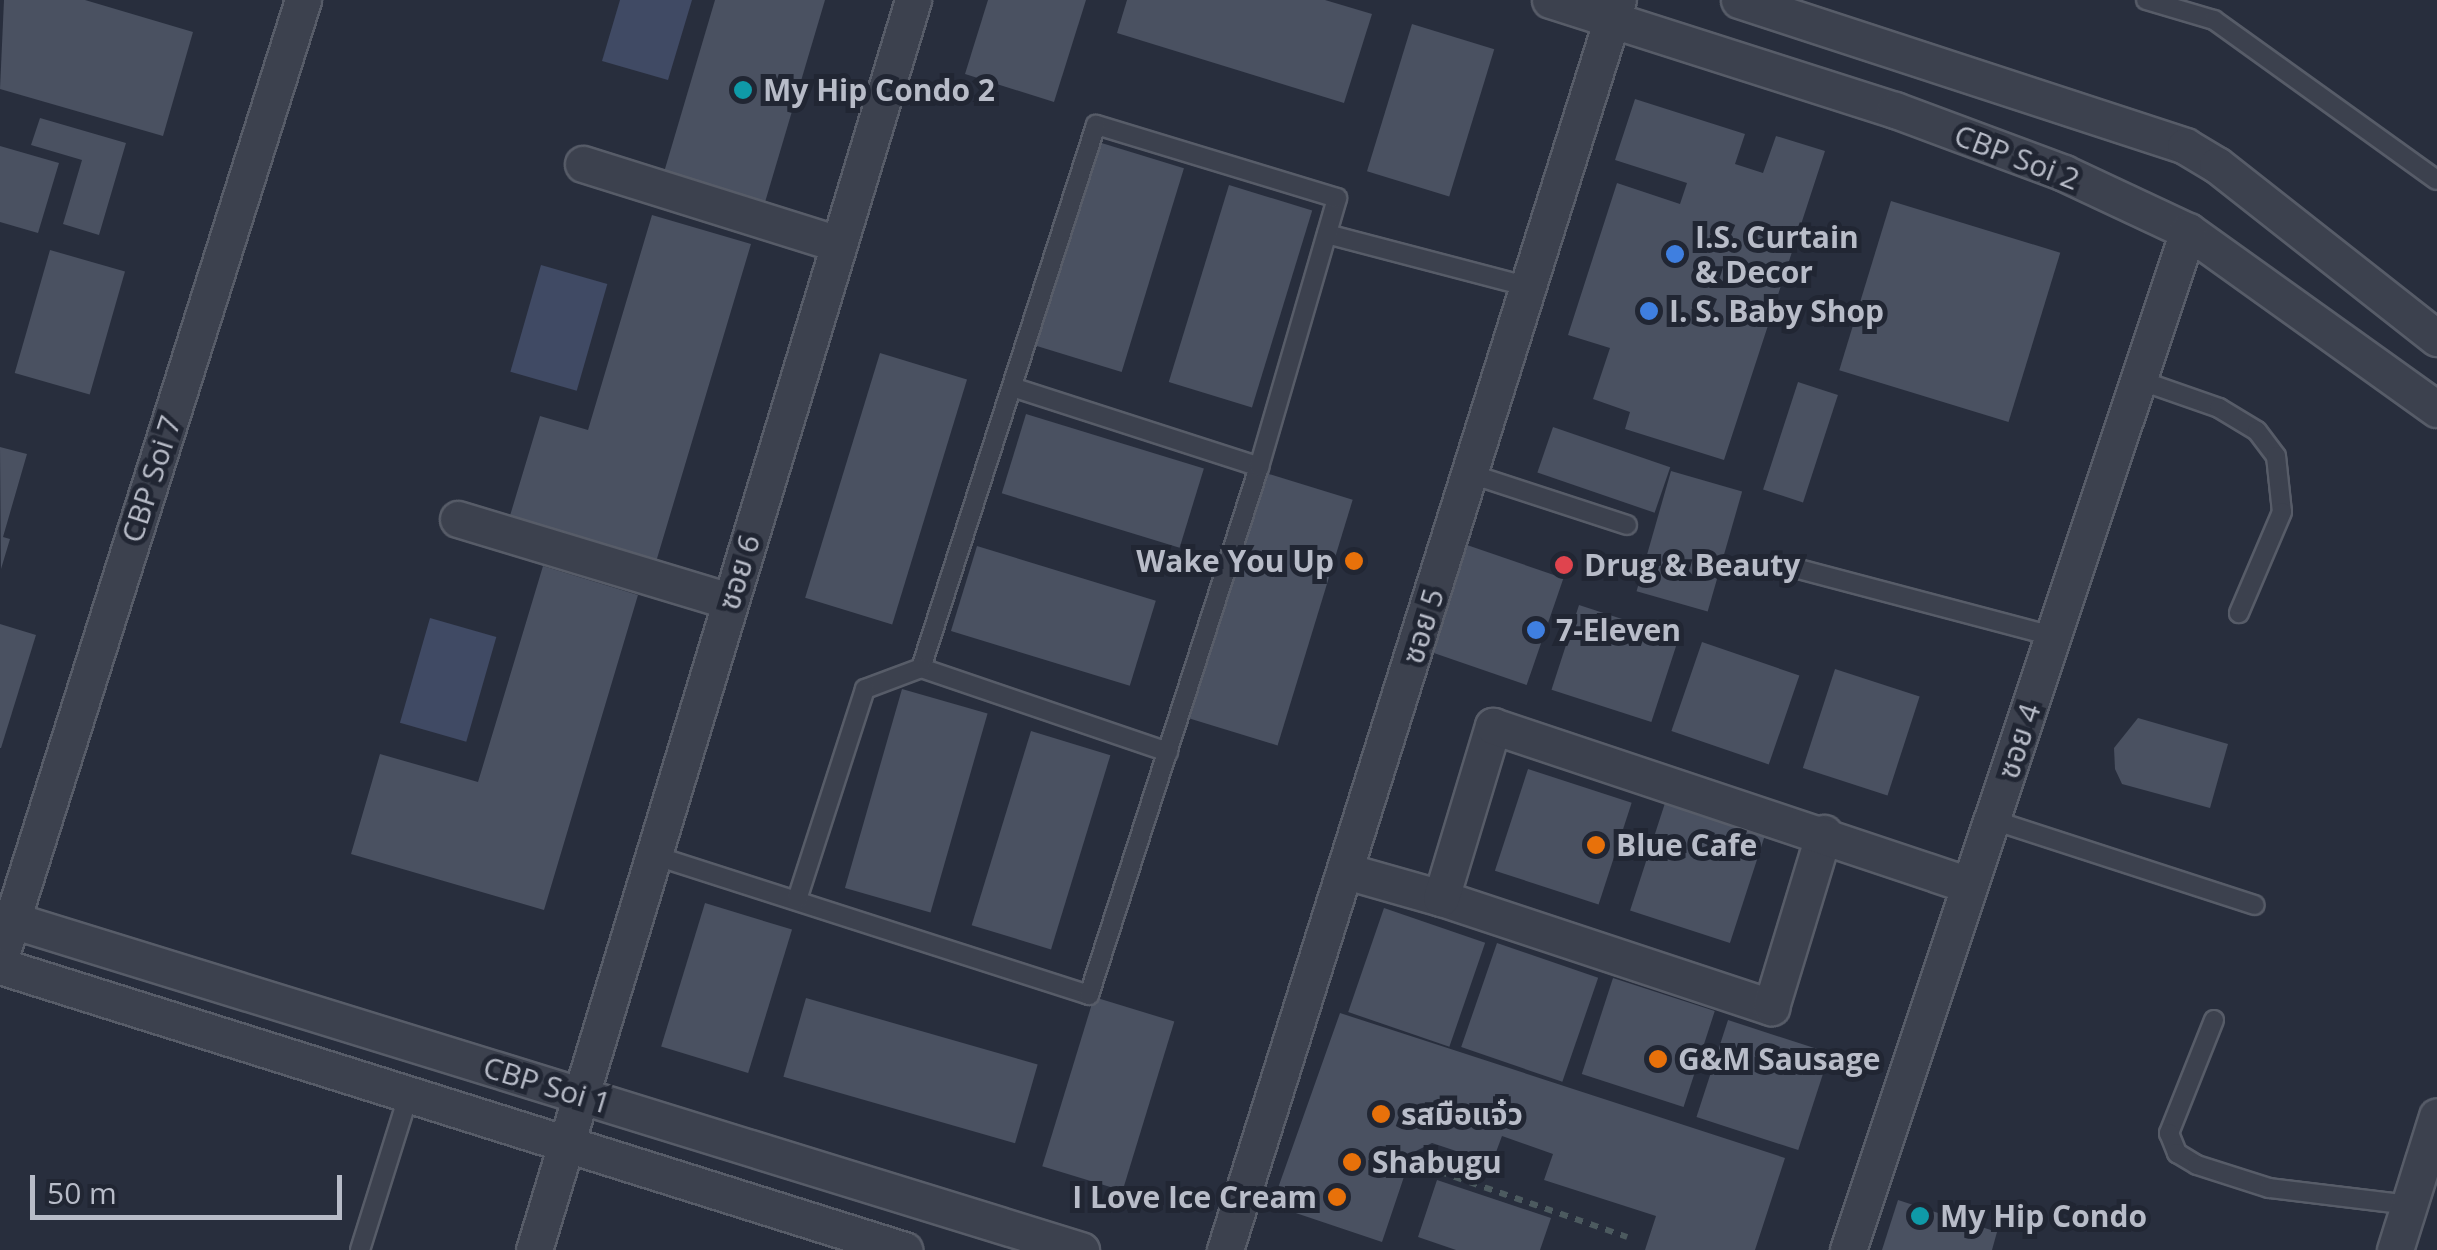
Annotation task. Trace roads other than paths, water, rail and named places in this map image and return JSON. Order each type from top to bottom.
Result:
[{"type":"street","name":"CBP Soi 7","points":[[4,945],[303,0]]},
{"type":"street","name":"ซอย 6","points":[[534,1250],[913,0]]},
{"type":"street","name":"CBP Soi 2","points":[[1550,0],[1615,9],[2013,154],[2188,232],[2437,409]]},
{"type":"street","name":"CBP Soi 2","points":[[1740,0],[2184,146],[2217,165],[2437,338]]},
{"type":"street","name":"ซอย 5","points":[[1225,1250],[1615,9]]},
{"type":"street","points":[[582,164],[839,244]]},
{"type":"street","name":"ซอย 4","points":[[1848,1250],[2188,232]]},
{"type":"street","points":[[458,519],[730,600]]},
{"type":"street","points":[[1441,898],[1493,726],[1969,884]]},
{"type":"street","points":[[1346,871],[1441,898],[1770,1007],[1824,833]]},
{"type":"street","name":"CBP Soi 1","points":[[4,945],[408,1094],[904,1250]]},
{"type":"street","name":"CBP Soi 1","points":[[4,945],[581,1096],[1081,1250]]},
{"type":"street","points":[[2395,1250],[2437,1116]]},
{"type":"lane","points":[[2146,0],[2214,20],[2437,180]]},
{"type":"lane","points":[[652,856],[798,899],[1089,995],[1258,467],[1337,198],[1096,124],[920,668]]},
{"type":"lane","points":[[1326,234],[1528,288]]},
{"type":"lane","points":[[2139,380],[2219,408],[2257,432],[2276,456],[2282,512],[2240,614]]},
{"type":"lane","points":[[1012,387],[1258,467]]},
{"type":"lane","points":[[1471,474],[1626,525]]},
{"type":"lane","points":[[1795,568],[2053,636]]},
{"type":"lane","points":[[798,899],[865,690],[920,668],[1168,752]]},
{"type":"lane","points":[[1993,820],[2255,905]]},
{"type":"lane","points":[[2214,1020],[2169,1132],[2178,1153],[2197,1166],[2268,1188],[2409,1205]]},
{"type":"lane","points":[[360,1250],[408,1094]]},
{"type":"water","points":[[620,0],[692,0],[668,80],[602,61]]},
{"type":"water","points":[[541,265],[607,284],[577,391],[510,372]]},
{"type":"water","points":[[430,618],[496,637],[466,742],[400,723]]},
{"type":"place","name":"My Hip Condo 2","points":[[743,90]]},
{"type":"place","name":"I.S. Curtain & Decor","points":[[1675,254]]},
{"type":"place","name":"I. S. Baby Shop","points":[[1649,311]]},
{"type":"place","name":"Wake You Up","points":[[1354,561]]},
{"type":"place","name":"Drug & Beauty","points":[[1564,565]]},
{"type":"place","name":"7-Eleven","points":[[1536,630]]},
{"type":"place","name":"Blue Cafe","points":[[1596,845]]},
{"type":"place","name":"G&M Sausage","points":[[1658,1059]]},
{"type":"place","name":"รสมือแจ๋ว","points":[[1381,1114]]},
{"type":"place","name":"Shabugu","points":[[1352,1162]]},
{"type":"place","name":"I Love Ice Cream","points":[[1337,1197]]},
{"type":"place","name":"My Hip Condo","points":[[1920,1216]]}]
